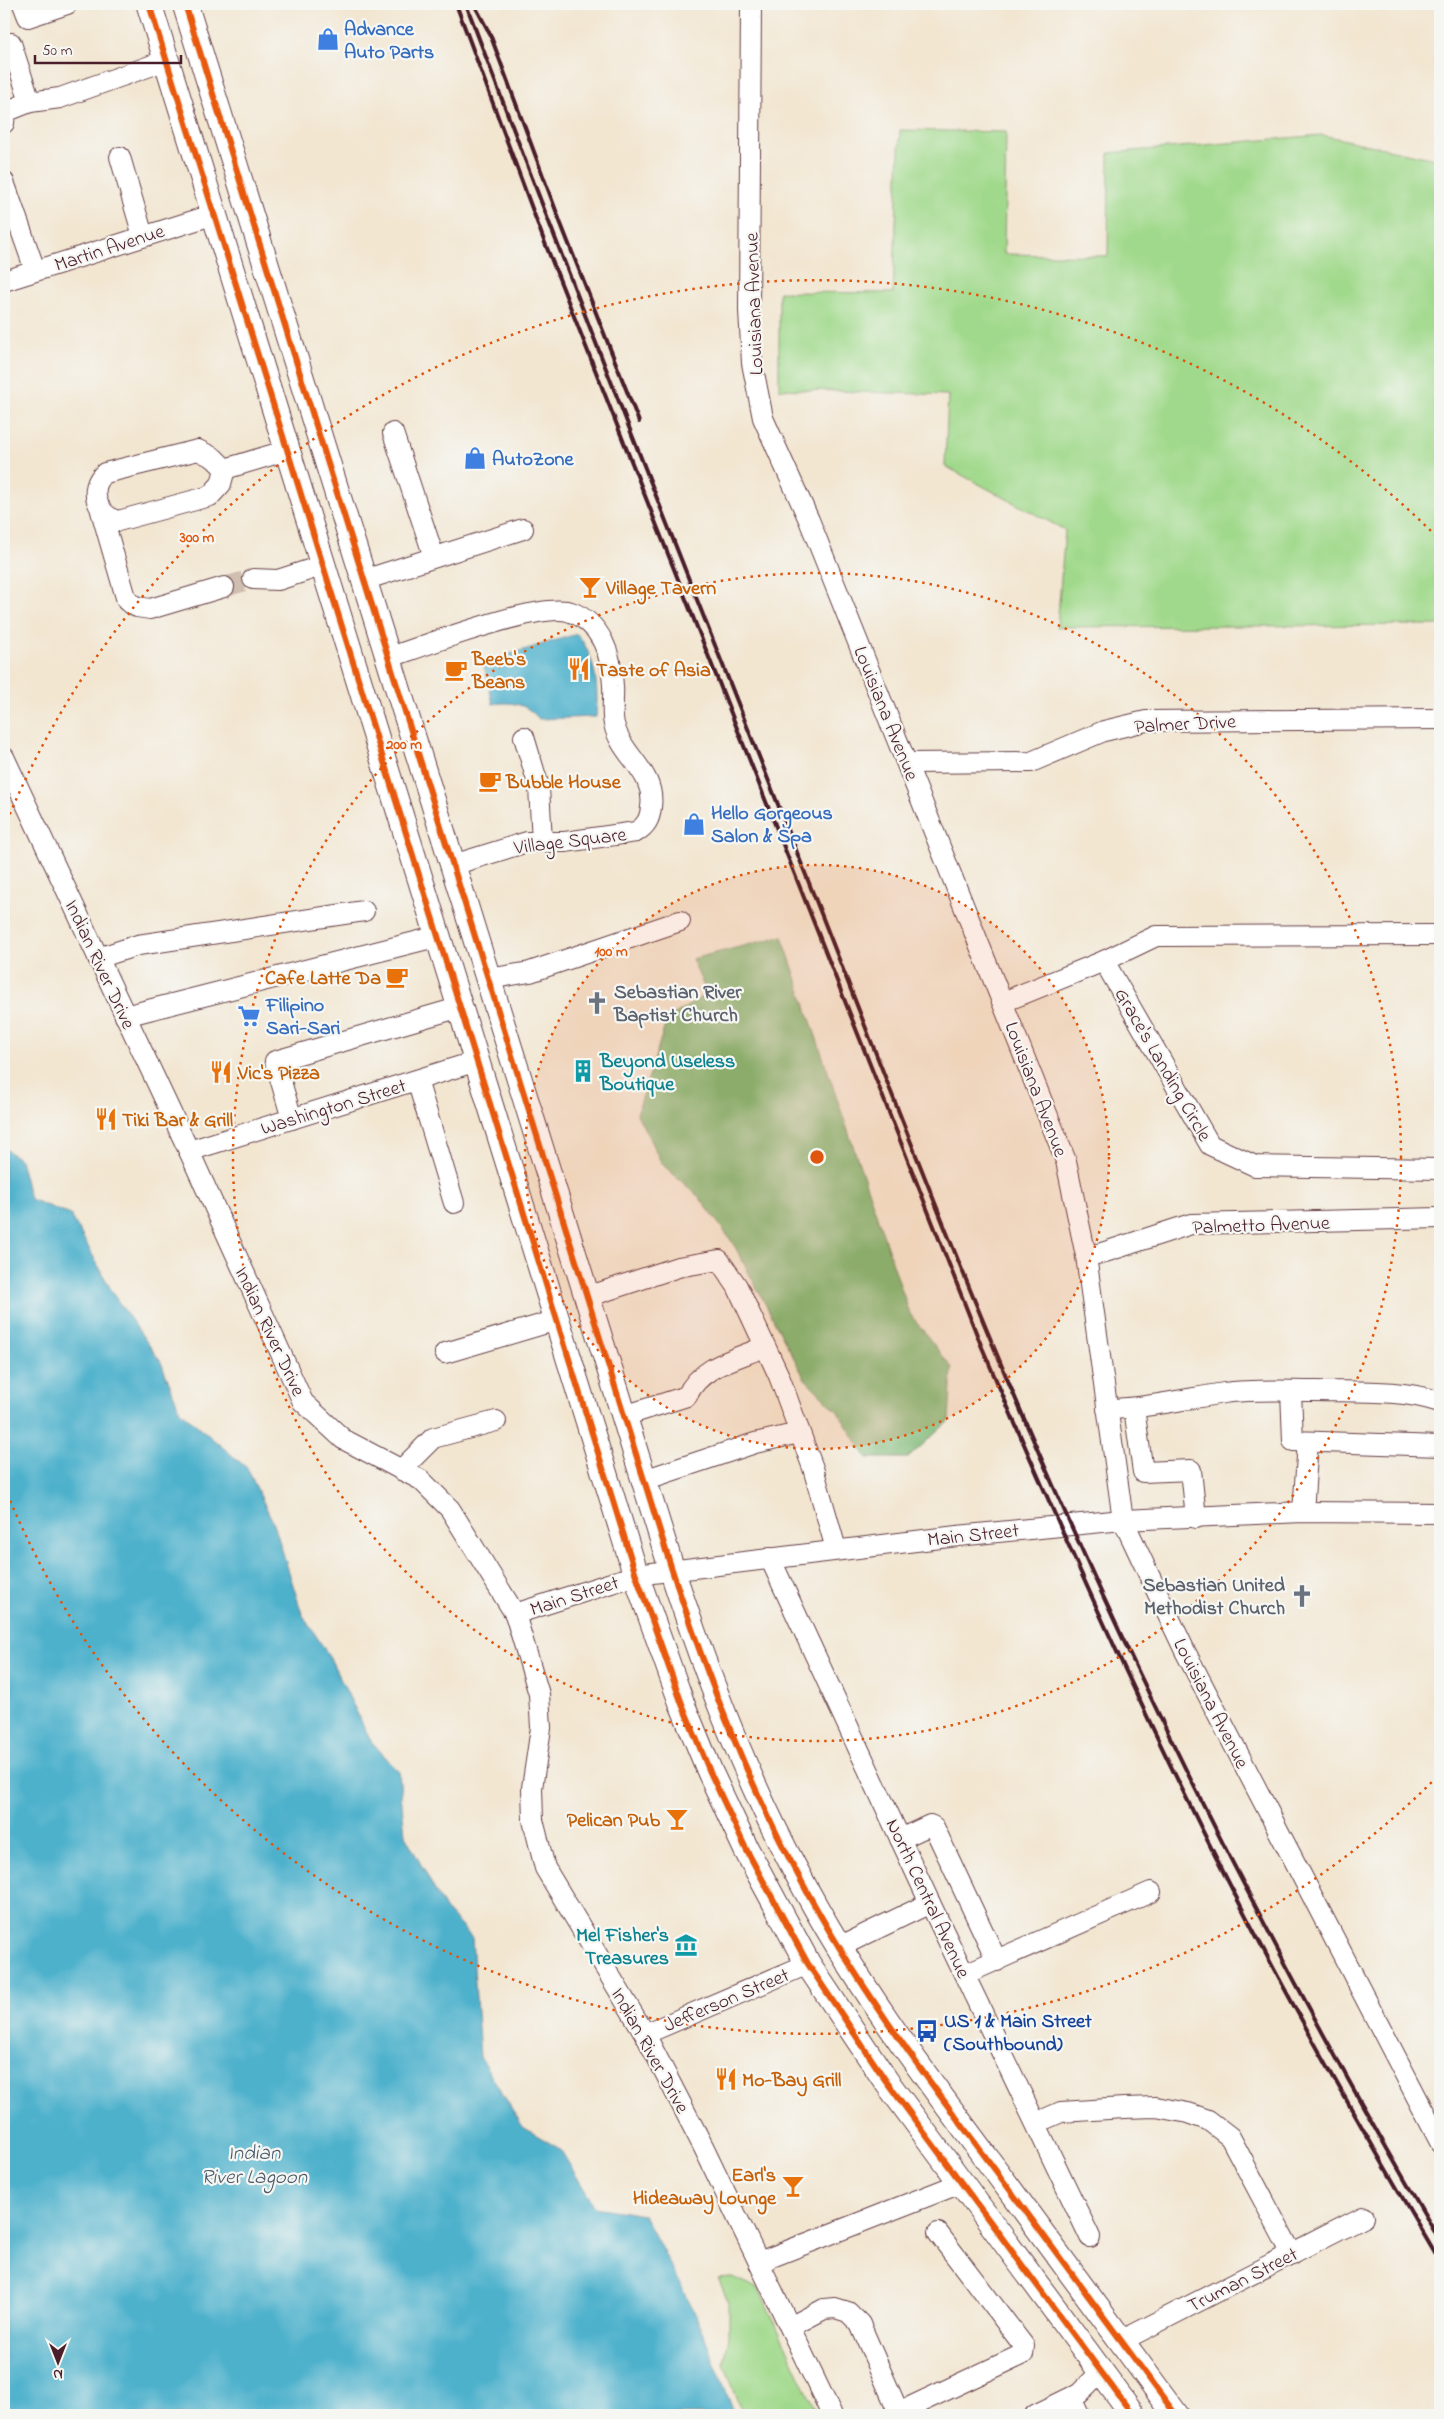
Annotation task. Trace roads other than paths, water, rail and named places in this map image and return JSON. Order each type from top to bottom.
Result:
[{"type":"main road","points":[[149,4],[636,1574],[682,1704],[710,1772],[746,1849],[808,1964],[886,2081],[1133,2415]]},
{"type":"main road","points":[[185,4],[672,1570],[710,1682],[735,1742],[796,1873],[838,1947],[877,2008],[919,2068],[1170,2407]]},
{"type":"main road","points":[[215,214],[224,217],[236,228],[266,263]]},
{"type":"main road","points":[[440,939],[465,968],[476,975],[488,979]]},
{"type":"main road","points":[[478,1061],[497,1072],[528,1105]]},
{"type":"main road","points":[[1053,2307],[1083,2326],[1121,2341]]},
{"type":"main road","points":[[1101,2372],[1114,2371],[1125,2375],[1170,2407]]},
{"type":"street","points":[[24,4],[28,17],[67,4]]},
{"type":"street","name":"Louisiana Avenue","points":[[751,4],[749,310],[752,363],[763,418],[809,520],[1004,1002],[1066,1161],[1086,1256],[1123,1520],[1185,1651],[1440,2142]]},
{"type":"street","points":[[11,43],[30,102]]},
{"type":"street","points":[[4,123],[5,112],[30,102],[60,98],[167,60]]},
{"type":"street","points":[[120,157],[143,236]]},
{"type":"street","points":[[4,182],[36,270]]},
{"type":"street","name":"Martin Avenue","points":[[4,281],[215,214]]},
{"type":"street","points":[[392,433],[434,557]]},
{"type":"street","points":[[225,469],[214,458],[198,450],[105,473],[96,480],[95,489],[127,601],[137,607],[150,610],[227,591]]},
{"type":"street","points":[[225,469],[288,450]]},
{"type":"street","points":[[101,511],[107,518],[118,521],[210,496],[221,484],[225,469]]},
{"type":"street","points":[[364,580],[523,529]]},
{"type":"street","points":[[255,583],[278,580],[324,566]]},
{"type":"street","name":"Village Square","points":[[388,658],[538,611],[568,611],[581,617],[598,632],[610,660],[613,685],[613,722],[626,750],[647,778],[652,790],[651,812],[645,825],[636,832],[565,842],[527,842],[453,865]]},
{"type":"street","name":"Palmer Drive","points":[[908,763],[1031,762],[1104,731],[1146,721],[1440,719]]},
{"type":"street","points":[[524,737],[539,787],[542,842]]},
{"type":"street","name":"Indian River Drive","points":[[4,757],[189,1151],[303,1402],[343,1440],[421,1480],[450,1509],[515,1614],[539,1694],[541,1728],[532,1788],[533,1820],[545,1868],[645,2034],[704,2148],[832,2415]]},
{"type":"street","points":[[98,958],[138,945],[364,911]]},
{"type":"street","points":[[488,979],[530,972],[680,921]]},
{"type":"street","points":[[1004,1002],[1104,962],[1156,936],[1440,935]]},
{"type":"street","points":[[125,1016],[440,939]]},
{"type":"street","name":"Grace's Landing Circle","points":[[1104,962],[1210,1145],[1255,1166],[1440,1169]]},
{"type":"street","points":[[292,1119],[275,1061],[461,1007]]},
{"type":"street","name":"Washington Street","points":[[189,1151],[478,1061]]},
{"type":"street","points":[[417,1080],[454,1203]]},
{"type":"street","name":"Palmetto Avenue","points":[[1086,1256],[1102,1253],[1191,1224],[1440,1218]]},
{"type":"street","points":[[587,1297],[678,1267],[719,1260],[725,1266],[737,1286],[779,1376],[813,1468],[836,1549]]},
{"type":"street","points":[[445,1353],[557,1320]]},
{"type":"street","points":[[624,1416],[687,1396],[692,1385],[712,1368],[764,1346]]},
{"type":"street","points":[[1107,1409],[1134,1408],[1227,1393],[1291,1391],[1376,1392],[1421,1396],[1440,1402]]},
{"type":"street","points":[[1291,1391],[1293,1441],[1440,1446]]},
{"type":"street","points":[[1134,1408],[1143,1472],[1191,1470],[1196,1518]]},
{"type":"street","points":[[402,1470],[433,1438],[496,1421]]},
{"type":"street","points":[[644,1480],[755,1443],[799,1433]]},
{"type":"street","points":[[1303,1512],[1308,1442]]},
{"type":"street","name":"Main Street","points":[[515,1614],[636,1574],[836,1549],[1123,1520],[1303,1512],[1440,1513]]},
{"type":"street","name":"North Central Avenue","points":[[770,1558],[900,1839],[1090,2237]]},
{"type":"street","points":[[900,1839],[930,1824],[934,1827],[997,1960]]},
{"type":"street","points":[[965,1974],[1152,1892]]},
{"type":"street","points":[[838,1947],[930,1902]]},
{"type":"street","name":"Jefferson Street","points":[[645,2034],[808,1964]]},
{"type":"street","points":[[1036,2123],[1061,2112],[1156,2107],[1188,2113],[1208,2120],[1230,2137],[1292,2254]]},
{"type":"street","points":[[759,2262],[961,2183]]},
{"type":"street","name":"Truman Street","points":[[1121,2341],[1363,2217]]},
{"type":"street","points":[[790,2327],[824,2309],[835,2308],[848,2312],[860,2324],[896,2414],[1023,2354],[1024,2346],[938,2232]]},
{"type":"street","points":[[1035,2415],[1075,2406],[1080,2394],[1101,2372]]},
{"type":"water","points":[[577,634],[588,652],[595,674],[596,717],[539,719],[529,710],[513,703],[493,704],[483,662]]},
{"type":"water","name":"Indian River Lagoon","points":[[4,1148],[20,1160],[30,1199],[71,1215],[115,1297],[161,1362],[180,1411],[247,1468],[274,1524],[302,1614],[329,1656],[371,1741],[399,1772],[405,1835],[445,1909],[472,1938],[480,2057],[523,2127],[560,2149],[595,2207],[644,2215],[695,2313],[735,2415],[4,2415]]},
{"type":"tunnel","points":[[224,587],[253,579]]},
{"type":"railway","points":[[456,4],[543,238],[981,1345],[1016,1426],[1124,1668],[1241,1906],[1321,2054],[1440,2262]]},
{"type":"railway","points":[[466,4],[588,322],[895,1103],[1032,1438],[1111,1613],[1199,1796],[1340,2065],[1440,2241]]},
{"type":"railway","points":[[474,4],[490,34],[561,224],[639,422]]},
{"type":"place","name":"Advance Auto Parts","points":[[328,39]]},
{"type":"place","name":"AutoZone","points":[[475,458]]},
{"type":"place","name":"Village Tavern","points":[[590,587]]},
{"type":"place","name":"Taste of Asia","points":[[579,669]]},
{"type":"place","name":"Beeb's Beans","points":[[456,670]]},
{"type":"place","name":"Bubble House","points":[[490,781]]},
{"type":"place","name":"Hello Gorgeous Salon & Spa","points":[[694,824]]},
{"type":"place","name":"Cafe Latte Da","points":[[397,977]]},
{"type":"place","name":"Sebastian River Baptist Church","points":[[597,1003]]},
{"type":"place","name":"Filipino Sari-Sari","points":[[249,1016]]},
{"type":"place","name":"Beyond Useless Boutique","points":[[583,1071]]},
{"type":"place","name":"Vic's Pizza","points":[[221,1072]]},
{"type":"place","name":"Tiki Bar & Grill","points":[[106,1119]]},
{"type":"place","name":"Sebastian United Methodist Church","points":[[1302,1596]]},
{"type":"place","name":"Pelican Pub","points":[[677,1819]]},
{"type":"place","name":"Mel Fisher's Treasures","points":[[686,1945]]},
{"type":"place","name":"US 1 & Main Street (Southbound)","points":[[927,2031]]},
{"type":"place","name":"Mo-Bay Grill","points":[[726,2079]]},
{"type":"place","name":"Earl's Hideaway Lounge","points":[[793,2186]]}]
